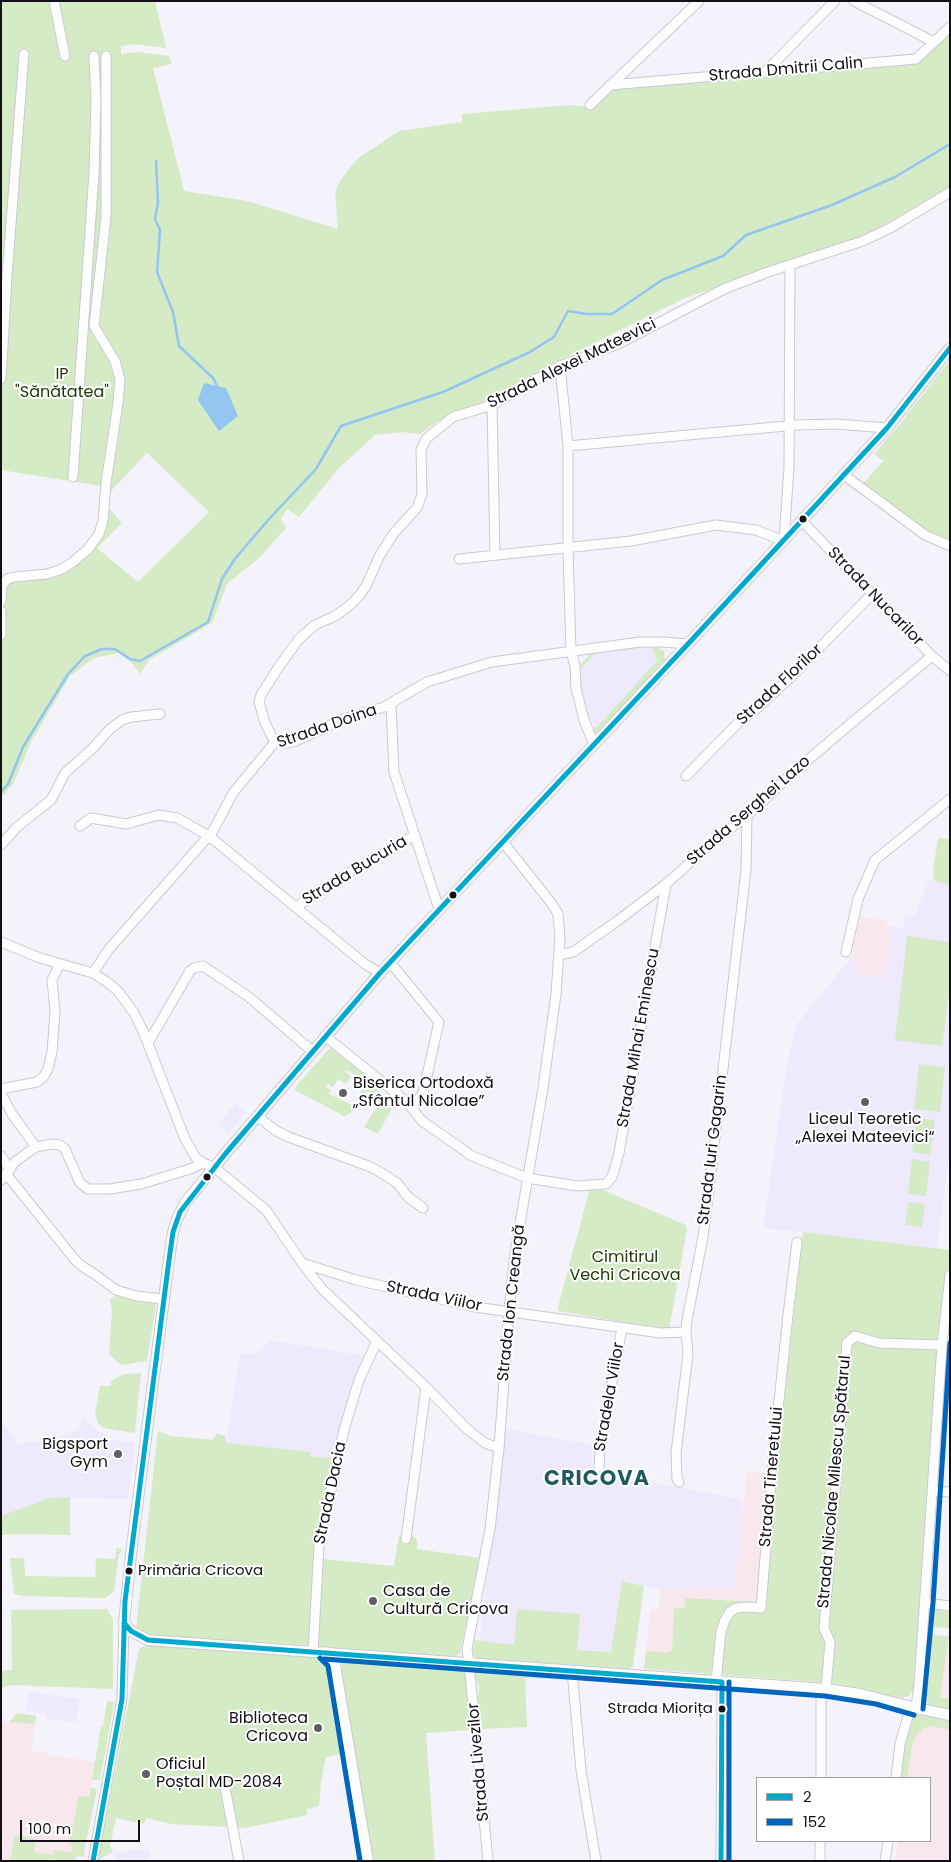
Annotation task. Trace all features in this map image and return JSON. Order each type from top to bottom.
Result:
[{"type":"street","points":[[54,1],[65,56]]},
{"type":"street","points":[[590,105],[699,1]]},
{"type":"street","points":[[765,72],[835,1]]},
{"type":"street","points":[[854,1],[934,42]]},
{"type":"street","name":"Strada Dmitrii Calin","points":[[610,85],[916,59],[950,26]]},
{"type":"street","points":[[1,379],[24,54]]},
{"type":"street","points":[[73,477],[94,181],[96,100],[94,56]]},
{"type":"street","points":[[1,602],[2,586],[7,580],[14,577],[47,574],[62,569],[74,561],[88,549],[99,534],[102,521],[120,379],[114,361],[94,326],[106,217],[106,56]]},
{"type":"street","name":"Strada Alexei Mateevici","points":[[274,742],[265,723],[259,702],[266,686],[288,653],[308,629],[334,616],[349,606],[359,596],[366,586],[380,555],[394,533],[417,508],[422,494],[420,453],[426,439],[454,417],[492,405],[560,366],[618,344],[724,289],[863,241],[892,227],[950,192]]},
{"type":"street","points":[[784,541],[790,426],[790,265]]},
{"type":"street","points":[[93,1861],[122,1699],[124,1623],[130,1560],[173,1232],[177,1219],[186,1203],[257,1116],[380,973],[784,541],[887,428],[950,348]]},
{"type":"street","points":[[560,366],[568,446],[571,651],[575,666],[576,688],[584,720],[594,744]]},
{"type":"street","points":[[492,405],[495,555]]},
{"type":"street","points":[[568,446],[790,426],[836,424],[887,428]]},
{"type":"street","points":[[844,475],[925,535],[950,546]]},
{"type":"street","name":"Strada Nucarilor","points":[[802,521],[932,656],[950,671]]},
{"type":"street","points":[[458,559],[630,541],[716,525],[756,530],[784,541]]},
{"type":"street","name":"Strada Florilor","points":[[686,776],[740,721],[792,677],[872,593]]},
{"type":"street","points":[[1,612],[1,635]]},
{"type":"street","name":"Strada Doina","points":[[92,973],[110,949],[209,836],[233,792],[274,742],[287,743],[296,741],[343,718],[391,704],[427,682],[492,662],[640,642],[688,644]]},
{"type":"street","name":"Strada Serghei Lazo","points":[[559,955],[573,952],[666,884],[715,840],[748,816],[825,745],[932,656]]},
{"type":"street","points":[[391,704],[394,772],[413,836],[439,909]]},
{"type":"street","points":[[1,845],[17,827],[51,800],[65,773],[92,749],[110,729],[122,720],[131,717],[160,714]]},
{"type":"street","points":[[846,952],[858,899],[875,860],[950,799]]},
{"type":"street","name":"Strada Bucuria","points":[[80,826],[91,818],[126,824],[159,815],[171,816],[209,836],[365,964],[380,973]]},
{"type":"street","name":"Strada Iuri Gagarin","points":[[680,1482],[677,1479],[676,1453],[688,1354],[686,1332],[703,1237],[716,1136],[746,870],[748,816]]},
{"type":"street","name":"Strada Bucuria","points":[[296,907],[347,874],[413,836]]},
{"type":"street","name":"Strada Ion Creangă","points":[[470,1663],[466,1648],[490,1529],[500,1448],[509,1311],[515,1253],[556,994],[560,937],[558,914],[552,904],[503,842]]},
{"type":"street","name":"Strada Mihai Eminescu","points":[[527,1178],[577,1186],[606,1184],[612,1177],[619,1153],[666,884]]},
{"type":"street","points":[[1,942],[27,954],[92,973],[107,982],[127,1001],[148,1043],[191,1152],[203,1163],[214,1167],[266,1210],[322,1289],[426,1387],[467,1429],[485,1444],[500,1448]]},
{"type":"street","points":[[390,962],[439,1022],[423,1093],[412,1108]]},
{"type":"street","points":[[36,1147],[12,1114],[1,1091],[37,1082],[48,1069],[52,1052],[55,1012],[52,980],[60,964]]},
{"type":"street","points":[[148,1043],[190,971],[203,966],[249,997],[312,1051]]},
{"type":"street","points":[[325,1036],[412,1108],[422,1121],[472,1156],[527,1178]]},
{"type":"street","points":[[257,1116],[286,1136],[370,1167],[385,1175],[397,1183],[408,1197],[423,1208]]},
{"type":"street","points":[[6,1175],[17,1160],[36,1147],[52,1144],[62,1146],[80,1183],[88,1189],[110,1189],[142,1184],[203,1163]]},
{"type":"street","points":[[1,1156],[6,1175],[11,1182],[82,1266],[96,1274],[116,1290],[136,1296],[164,1299]]},
{"type":"street","name":"Strada Tineretului","points":[[719,1682],[721,1632],[725,1620],[730,1612],[736,1608],[761,1608],[775,1439],[797,1242]]},
{"type":"street","name":"Strada Viilor","points":[[302,1263],[356,1280],[475,1307],[661,1334],[686,1332]]},
{"type":"street","points":[[896,1777],[900,1744],[909,1713],[916,1708],[919,1684],[933,1491],[945,1383],[942,1345],[950,1275]]},
{"type":"street","name":"Stradela Viilor","points":[[599,1467],[600,1448],[622,1328]]},
{"type":"street","name":"Strada Nicolae Milescu Spătarul","points":[[824,1689],[830,1642],[824,1628],[847,1343],[855,1336],[880,1343],[942,1345]]},
{"type":"street","name":"Strada Dacia","points":[[314,1652],[319,1546],[344,1430],[359,1380],[377,1341]]},
{"type":"street","points":[[406,1540],[426,1387]]},
{"type":"street","points":[[933,1491],[950,1492]]},
{"type":"street","points":[[926,1603],[950,1606]]},
{"type":"street","points":[[124,1623],[131,1631],[148,1640],[824,1689],[878,1697],[950,1715]]},
{"type":"street","points":[[324,1652],[334,1660],[368,1861]]},
{"type":"street","name":"Strada Livezilor","points":[[470,1663],[488,1861]]},
{"type":"street","points":[[572,1671],[581,1770],[596,1861]]},
{"type":"street","points":[[719,1682],[721,1861]]},
{"type":"street","points":[[821,1777],[824,1689]]},
{"type":"street","points":[[224,1782],[239,1861]]},
{"type":"street","points":[[820,1842],[820,1861]]},
{"type":"street","points":[[885,1861],[888,1842]]},
{"type":"shaded area","points":[[652,647],[657,662],[597,727],[587,717],[580,693],[581,669],[596,652]]},
{"type":"shaded area","name":"Liceul Teoretic „Alexei Mateevici“","points":[[929,880],[950,885],[950,1146],[937,1248],[763,1228],[788,1058],[796,1025],[852,957],[858,967],[885,978],[893,927],[903,928],[905,914],[914,916]]},
{"type":"shaded area","points":[[860,916],[887,921],[887,925],[893,927],[885,978],[856,974],[858,967],[852,957]]},
{"type":"shaded area","points":[[236,1103],[247,1112],[229,1133],[219,1123]]},
{"type":"shaded area","points":[[268,1340],[367,1356],[357,1374],[331,1458],[310,1456],[311,1452],[226,1443],[240,1353],[251,1354],[263,1349]]},
{"type":"shaded area","points":[[84,1418],[99,1432],[108,1436],[108,1440],[135,1442],[128,1499],[53,1498],[1,1516],[1,1421],[17,1445],[56,1439],[77,1430]]},
{"type":"shaded area","points":[[506,1429],[594,1445],[590,1470],[743,1500],[735,1589],[660,1589],[622,1581],[612,1652],[479,1642]]},
{"type":"shaded area","points":[[747,1471],[770,1473],[757,1602],[686,1598],[685,1608],[674,1608],[672,1650],[667,1652],[646,1651],[650,1609],[659,1610],[660,1589],[735,1588]]},
{"type":"shaded area","points":[[950,1630],[950,1699],[940,1697]]},
{"type":"shaded area","points":[[29,1692],[79,1699],[76,1722],[46,1719],[47,1714],[26,1711]]},
{"type":"shaded area","points":[[1,1721],[35,1724],[32,1751],[47,1752],[47,1755],[95,1762],[89,1797],[79,1796],[70,1844],[73,1845],[72,1853],[54,1850],[53,1855],[34,1852],[15,1835],[10,1861],[1,1861]]},
{"type":"shaded area","points":[[930,1726],[950,1730],[950,1861],[895,1861],[898,1842],[931,1842],[931,1777],[907,1777],[913,1741],[923,1729]]},
{"type":"shaded area","points":[[149,1849],[150,1858],[146,1858],[146,1861],[117,1861],[113,1852]]},
{"type":"green space","name":"IP \"Sănătatea\"","points":[[1,1],[155,1],[166,48],[134,44],[121,46],[121,54],[138,52],[169,56],[172,64],[153,68],[184,191],[247,201],[338,229],[335,192],[340,181],[357,159],[399,131],[462,122],[462,114],[570,105],[593,108],[613,90],[919,61],[950,32],[950,188],[861,237],[683,299],[556,362],[504,393],[443,418],[420,434],[401,432],[375,435],[339,468],[299,517],[287,509],[281,519],[286,528],[259,558],[227,584],[212,623],[149,660],[140,674],[132,663],[119,653],[94,658],[70,676],[31,742],[13,784],[1,798],[1,645],[5,589],[10,582],[15,579],[48,576],[92,548],[108,507],[122,523],[97,548],[138,582],[209,512],[147,453],[109,493],[102,486],[1,470]]},
{"type":"green space","points":[[950,360],[950,544],[930,536],[862,485],[883,461],[874,454]]},
{"type":"green space","points":[[653,645],[664,651],[665,660],[599,732],[595,734],[593,732],[595,726],[597,727],[657,661],[652,647],[596,652],[581,669],[579,668],[581,664],[595,649]]},
{"type":"green space","points":[[938,838],[950,839],[950,885],[934,881],[933,870]]},
{"type":"green space","points":[[907,936],[950,942],[950,986],[942,1046],[895,1040]]},
{"type":"green space","points":[[330,1048],[382,1087],[371,1095],[370,1091],[365,1093],[366,1096],[362,1096],[360,1092],[367,1081],[346,1070],[345,1072],[351,1076],[346,1084],[338,1079],[333,1087],[328,1084],[326,1087],[331,1090],[329,1094],[357,1107],[344,1116],[295,1090],[297,1085]]},
{"type":"green space","points":[[919,1064],[945,1067],[940,1112],[914,1109]]},
{"type":"green space","points":[[381,1100],[393,1106],[378,1134],[364,1127]]},
{"type":"green space","points":[[916,1118],[935,1120],[930,1155],[912,1152]]},
{"type":"green space","points":[[912,1159],[930,1162],[926,1196],[908,1194]]},
{"type":"green space","name":"Cimitirul Vechi Cricova","points":[[590,1188],[598,1188],[686,1225],[687,1229],[669,1330],[557,1311]]},
{"type":"green space","points":[[908,1202],[925,1204],[922,1227],[905,1225]]},
{"type":"green space","points":[[803,1232],[950,1250],[950,1268],[938,1347],[917,1670],[914,1688],[909,1696],[901,1698],[832,1683],[644,1669],[646,1651],[667,1652],[672,1650],[674,1608],[685,1608],[685,1598],[757,1602],[770,1473],[777,1463]]},
{"type":"green space","points":[[115,1296],[151,1302],[156,1305],[147,1361],[121,1365],[109,1354],[112,1310],[110,1299]]},
{"type":"green space","points":[[141,1373],[135,1433],[103,1428],[98,1423],[95,1414],[100,1386],[111,1386],[111,1381],[124,1374]]},
{"type":"green space","points":[[158,1431],[170,1436],[213,1440],[217,1433],[225,1436],[226,1443],[311,1452],[310,1456],[331,1458],[332,1468],[316,1547],[309,1645],[151,1636],[136,1628]]},
{"type":"green space","points":[[70,1497],[70,1535],[2,1535],[1,1516],[49,1498]]},
{"type":"green space","points":[[399,1535],[411,1535],[417,1539],[417,1549],[480,1558],[460,1653],[455,1657],[321,1648],[317,1644],[323,1559],[394,1566]]},
{"type":"green space","points":[[116,1548],[123,1549],[119,1554],[114,1591],[105,1598],[25,1596],[14,1594],[10,1558],[24,1558],[25,1576],[95,1577],[96,1558],[115,1559]]},
{"type":"green space","points":[[622,1581],[644,1586],[633,1666],[628,1669],[476,1658],[473,1655],[474,1640],[514,1645],[517,1609],[580,1614],[577,1650],[611,1652]]},
{"type":"green space","points":[[930,1608],[950,1610],[950,1628],[929,1627]]},
{"type":"green space","points":[[107,1609],[113,1619],[113,1689],[12,1685],[1,1688],[1,1671],[12,1670],[11,1610]]},
{"type":"green space","points":[[933,1635],[949,1636],[940,1697],[950,1699],[950,1710],[930,1706],[924,1697],[927,1638]]},
{"type":"green space","points":[[153,1645],[327,1659],[342,1754],[326,1757],[319,1806],[307,1809],[307,1815],[245,1828],[171,1824],[146,1818],[144,1824],[116,1818],[110,1846],[113,1852],[98,1860],[139,1649],[144,1646]]},
{"type":"green space","points":[[344,1659],[464,1669],[466,1671],[472,1730],[426,1733],[435,1861],[372,1861],[348,1721],[342,1673],[342,1661]]},
{"type":"green space","points":[[474,1670],[567,1676],[571,1680],[525,1678],[527,1727],[481,1729],[477,1709],[479,1685],[474,1677]]},
{"type":"green space","points":[[107,1702],[114,1702],[114,1705],[100,1780],[92,1780],[101,1726],[103,1726]]},
{"type":"green space","points":[[17,1713],[36,1716],[35,1724],[9,1722]]},
{"type":"green space","points":[[919,1714],[950,1720],[950,1730],[930,1726],[923,1729],[913,1741],[907,1777],[900,1777],[908,1724],[911,1718]]},
{"type":"green space","points":[[91,1787],[97,1790],[84,1851],[85,1857],[76,1856],[75,1861],[50,1859],[48,1861],[10,1861],[15,1835],[36,1839],[34,1852],[53,1855],[54,1850],[72,1853],[73,1845],[69,1844],[79,1796],[89,1797]]},
{"type":"water","points":[[204,383],[226,388],[238,416],[219,431],[198,400]]},
{"type":"waterway","points":[[1,792],[8,784],[23,747],[68,674],[85,656],[102,649],[115,649],[130,659],[140,661],[208,622],[222,579],[234,560],[316,469],[341,426],[443,392],[530,352],[554,337],[568,311],[587,314],[612,314],[662,280],[723,256],[746,235],[832,205],[895,177],[950,144]]},
{"type":"waterway","points":[[156,161],[158,203],[155,219],[160,230],[157,272],[173,312],[179,346],[213,378],[217,386]]},
{"type":"transit line","name":"2","points":[[93,1861],[122,1699],[125,1601],[169,1260],[173,1232],[180,1212],[226,1153],[380,973],[887,428],[950,348]]},
{"type":"transit line","name":"152","points":[[923,1709],[933,1603],[950,1343]]},
{"type":"transit line","name":"2","points":[[124,1623],[131,1631],[148,1640],[722,1682],[721,1861]]},
{"type":"transit line","name":"152","points":[[320,1658],[328,1666],[360,1861]]},
{"type":"transit line","name":"152","points":[[324,1659],[825,1696],[876,1704],[914,1715]]},
{"type":"transit line","name":"152","points":[[729,1682],[729,1861]]},
{"type":"place","name":"Biserica Ortodoxă „Sfântul Nicolae”","points":[[343,1093]]},
{"type":"place","name":"Liceul Teoretic „Alexei Mateevici“","points":[[865,1102]]},
{"type":"place","name":"Bigsport Gym","points":[[118,1454]]},
{"type":"place","name":"Primăria Cricova","points":[[129,1571]]},
{"type":"place","name":"Casa de Cultură Cricova","points":[[373,1601]]},
{"type":"place","name":"Strada Miorița","points":[[722,1709]]},
{"type":"place","name":"Biblioteca Cricova","points":[[318,1728]]},
{"type":"place","name":"Oficiul Poștal MD-2084","points":[[146,1774]]},
{"type":"district","name":"CRICOVA","points":[[597,1480]]}]
